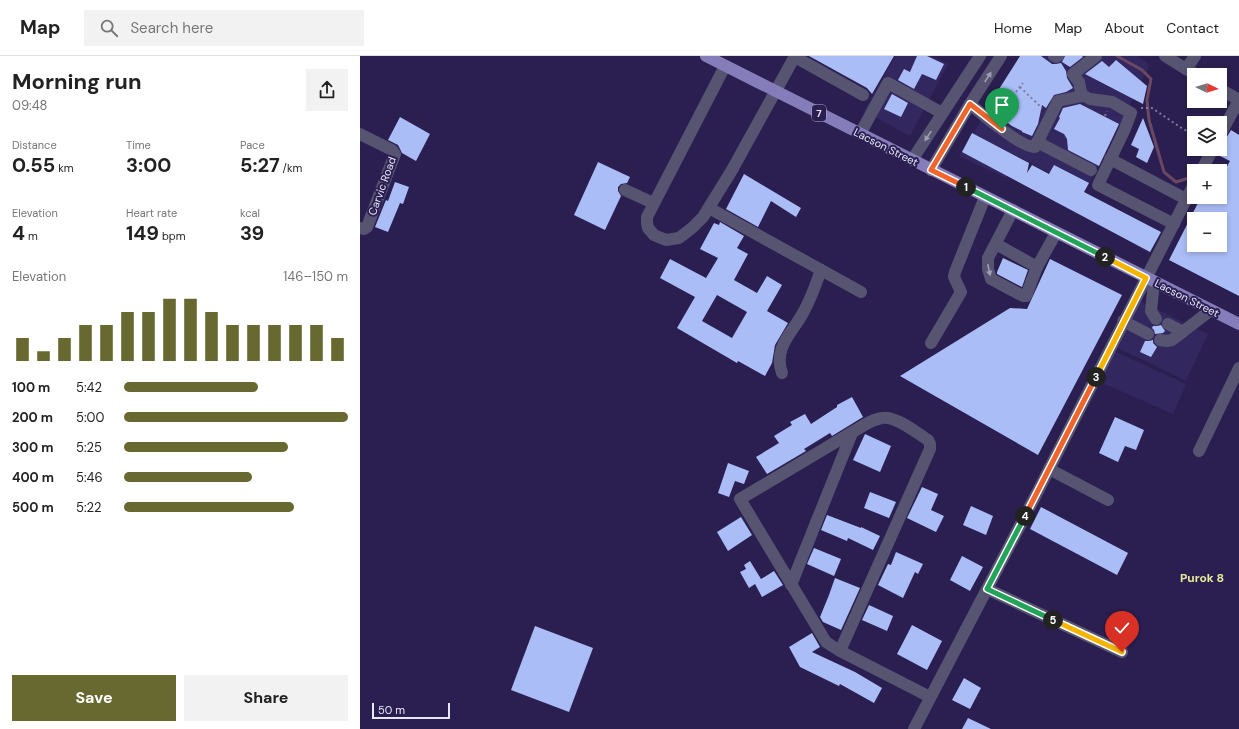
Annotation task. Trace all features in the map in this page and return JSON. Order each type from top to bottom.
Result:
[{"type":"main road","name":"Lacson Street","points":[[706,56],[1239,324]]},
{"type":"street","points":[[725,66],[647,217],[648,228],[654,235],[666,240],[679,238],[692,228],[709,208],[732,170],[795,56],[863,95]]},
{"type":"street","points":[[912,160],[980,56]]},
{"type":"street","points":[[931,170],[970,104],[1001,56]]},
{"type":"street","points":[[1054,56],[1058,56]]},
{"type":"street","points":[[1086,97],[1074,74],[1096,56]]},
{"type":"street","points":[[1165,56],[1187,69]]},
{"type":"street","points":[[1193,68],[1195,56]]},
{"type":"street","points":[[860,134],[888,84],[942,113]]},
{"type":"street","points":[[1227,93],[1239,100],[1227,122]]},
{"type":"street","points":[[970,104],[1021,142],[1033,147],[1035,147],[1058,100],[1086,97],[1112,102],[1131,113],[1124,131],[1098,184],[1174,224]]},
{"type":"street","name":"Carvic Road","points":[[360,134],[392,150],[395,154],[367,227],[364,229],[360,228]]},
{"type":"street","points":[[1037,142],[1091,170]]},
{"type":"street","points":[[914,729],[1049,469],[1123,321],[1150,280],[1186,199],[1110,160]]},
{"type":"street","points":[[625,190],[653,203]]},
{"type":"street","points":[[931,343],[961,292],[954,278],[955,272],[985,196]]},
{"type":"street","points":[[709,208],[861,292]]},
{"type":"street","points":[[1013,210],[988,258],[987,264],[991,279],[1024,296],[1028,293],[1038,267],[1056,233]]},
{"type":"street","points":[[996,244],[1038,267]]},
{"type":"street","points":[[782,373],[779,363],[780,353],[785,341],[804,312],[821,270]]},
{"type":"street","points":[[1150,280],[1151,311],[1156,319]]},
{"type":"street","points":[[1160,340],[1172,340],[1211,310]]},
{"type":"street","points":[[1123,321],[1148,334]]},
{"type":"street","points":[[1168,324],[1183,332]]},
{"type":"street","points":[[1199,451],[1239,368]]},
{"type":"street","points":[[840,651],[930,446],[928,440],[902,423],[888,417],[882,417],[875,420],[740,499],[826,642],[840,651],[930,697]]},
{"type":"street","points":[[791,585],[852,433]]},
{"type":"street","points":[[1049,469],[1108,500]]},
{"type":"street","points":[[987,589],[1122,652]]},
{"type":"path","points":[[1016,92],[1023,83]]},
{"type":"path","points":[[1020,87],[1035,101]]},
{"type":"path","points":[[1144,108],[1152,108],[1187,131]]},
{"type":"shaded area","points":[[895,56],[931,56],[948,64],[910,136],[864,111]]},
{"type":"shaded area","points":[[1021,56],[1138,56],[1150,65],[1085,192],[1017,156],[1006,178],[959,156]]},
{"type":"shaded area","points":[[1140,301],[1208,334],[1186,381],[1118,348]]},
{"type":"shaded area","points":[[1114,351],[1186,384],[1173,414],[1100,382]]},
{"type":"building","points":[[809,56],[894,56],[872,94],[867,88]]},
{"type":"building","points":[[917,56],[927,56],[944,64],[936,80],[922,74],[914,89],[898,80],[904,69],[910,72]]},
{"type":"building","points":[[1020,56],[1041,56],[1052,64],[1061,63],[1073,88],[1066,92],[1054,95],[1046,108],[1042,105],[1038,124],[1032,136],[1012,126],[987,108]]},
{"type":"building","points":[[1065,56],[1083,57],[1070,67],[1062,62]]},
{"type":"building","points":[[1116,60],[1147,86],[1143,104],[1085,74],[1102,61],[1109,67]]},
{"type":"building","points":[[892,94],[908,103],[901,117],[884,109]]},
{"type":"building","points":[[1080,104],[1119,124],[1099,166],[1068,150],[1067,139],[1064,134],[1054,129],[1063,108]]},
{"type":"building","points":[[400,117],[430,134],[416,161],[402,153],[398,145],[388,140]]},
{"type":"building","points":[[1143,118],[1154,147],[1147,163],[1136,157],[1139,149],[1131,145]]},
{"type":"building","points":[[1231,130],[1239,135],[1239,296],[1169,260],[1187,225],[1187,252],[1227,252],[1227,212],[1193,212],[1197,204],[1227,204],[1227,166],[1230,161],[1220,156],[1227,156],[1227,137]]},
{"type":"building","points":[[972,133],[1029,163],[1027,173],[1032,165],[1049,174],[1054,165],[1089,183],[1084,192],[1161,232],[1150,252],[962,152]]},
{"type":"building","points":[[598,162],[630,177],[627,183],[621,184],[618,187],[618,191],[621,196],[605,230],[574,215]]},
{"type":"building","points":[[744,174],[801,208],[796,217],[771,201],[758,227],[726,209]]},
{"type":"building","points":[[395,182],[409,187],[403,204],[400,203],[388,232],[375,227],[386,200],[388,201]]},
{"type":"building","points":[[720,222],[744,236],[737,248],[748,254],[734,280],[757,293],[767,276],[782,285],[767,311],[788,323],[775,345],[772,363],[765,376],[738,361],[737,363],[677,328],[695,297],[660,278],[670,259],[706,278],[718,258],[700,249],[714,223],[719,225]],"holes":[[[717,295],[747,312],[732,338],[702,321]]]},
{"type":"building","points":[[1003,258],[1028,270],[1022,287],[997,274]]},
{"type":"building","points":[[1050,259],[1122,295],[1038,455],[900,376],[1010,308],[1027,309]]},
{"type":"building","points":[[1161,325],[1165,331],[1163,333],[1155,334],[1152,328],[1153,326]]},
{"type":"building","points":[[1153,340],[1153,343],[1157,347],[1151,357],[1140,352],[1145,341]]},
{"type":"building","points":[[852,397],[863,417],[832,436],[830,433],[804,449],[806,451],[767,474],[756,457],[779,443],[774,436],[792,425],[790,422],[805,414],[811,424],[837,407],[837,405]]},
{"type":"building","points":[[1115,417],[1144,430],[1136,450],[1125,446],[1118,462],[1099,453]]},
{"type":"building","points":[[865,434],[891,446],[880,472],[853,460]]},
{"type":"building","points":[[728,463],[749,471],[744,484],[735,481],[729,497],[718,493]]},
{"type":"building","points":[[922,487],[938,494],[931,510],[944,516],[936,532],[907,518]]},
{"type":"building","points":[[870,492],[896,502],[889,518],[864,508]]},
{"type":"building","points":[[971,506],[993,516],[986,535],[963,525]]},
{"type":"building","points":[[1041,507],[1128,553],[1117,575],[1030,529]]},
{"type":"building","points":[[827,515],[861,527],[880,536],[873,550],[848,538],[847,541],[821,530]]},
{"type":"building","points":[[741,517],[752,535],[728,551],[717,532]]},
{"type":"building","points":[[814,548],[841,559],[834,576],[807,564]]},
{"type":"building","points":[[896,552],[923,564],[918,574],[915,572],[903,598],[878,585],[888,564],[891,565]]},
{"type":"building","points":[[962,556],[983,567],[970,591],[950,580]]},
{"type":"building","points":[[750,561],[761,579],[774,571],[783,585],[762,597],[755,584],[749,588],[740,572],[746,569],[744,565]]},
{"type":"building","points":[[835,578],[860,588],[841,630],[823,622],[820,617]]},
{"type":"building","points":[[869,605],[893,616],[887,631],[862,620]]},
{"type":"building","points":[[912,625],[942,641],[927,670],[897,654]]},
{"type":"building","points":[[535,626],[593,648],[569,712],[511,690]]},
{"type":"building","points":[[812,633],[820,647],[812,652],[855,672],[882,688],[874,703],[840,684],[839,686],[800,667],[789,647]]},
{"type":"building","points":[[964,678],[981,688],[970,709],[952,700]]},
{"type":"building","points":[[968,718],[991,729],[962,729]]},
{"type":"waterway","points":[[1117,56],[1142,70],[1151,79],[1147,100],[1149,120],[1164,172],[1176,182],[1187,179]]},
{"type":"district","name":"Purok 8","points":[[1202,578]]},
{"type":"route","points":[[1002,129],[970,104],[931,170],[1146,278],[987,589],[1122,652]]}]
